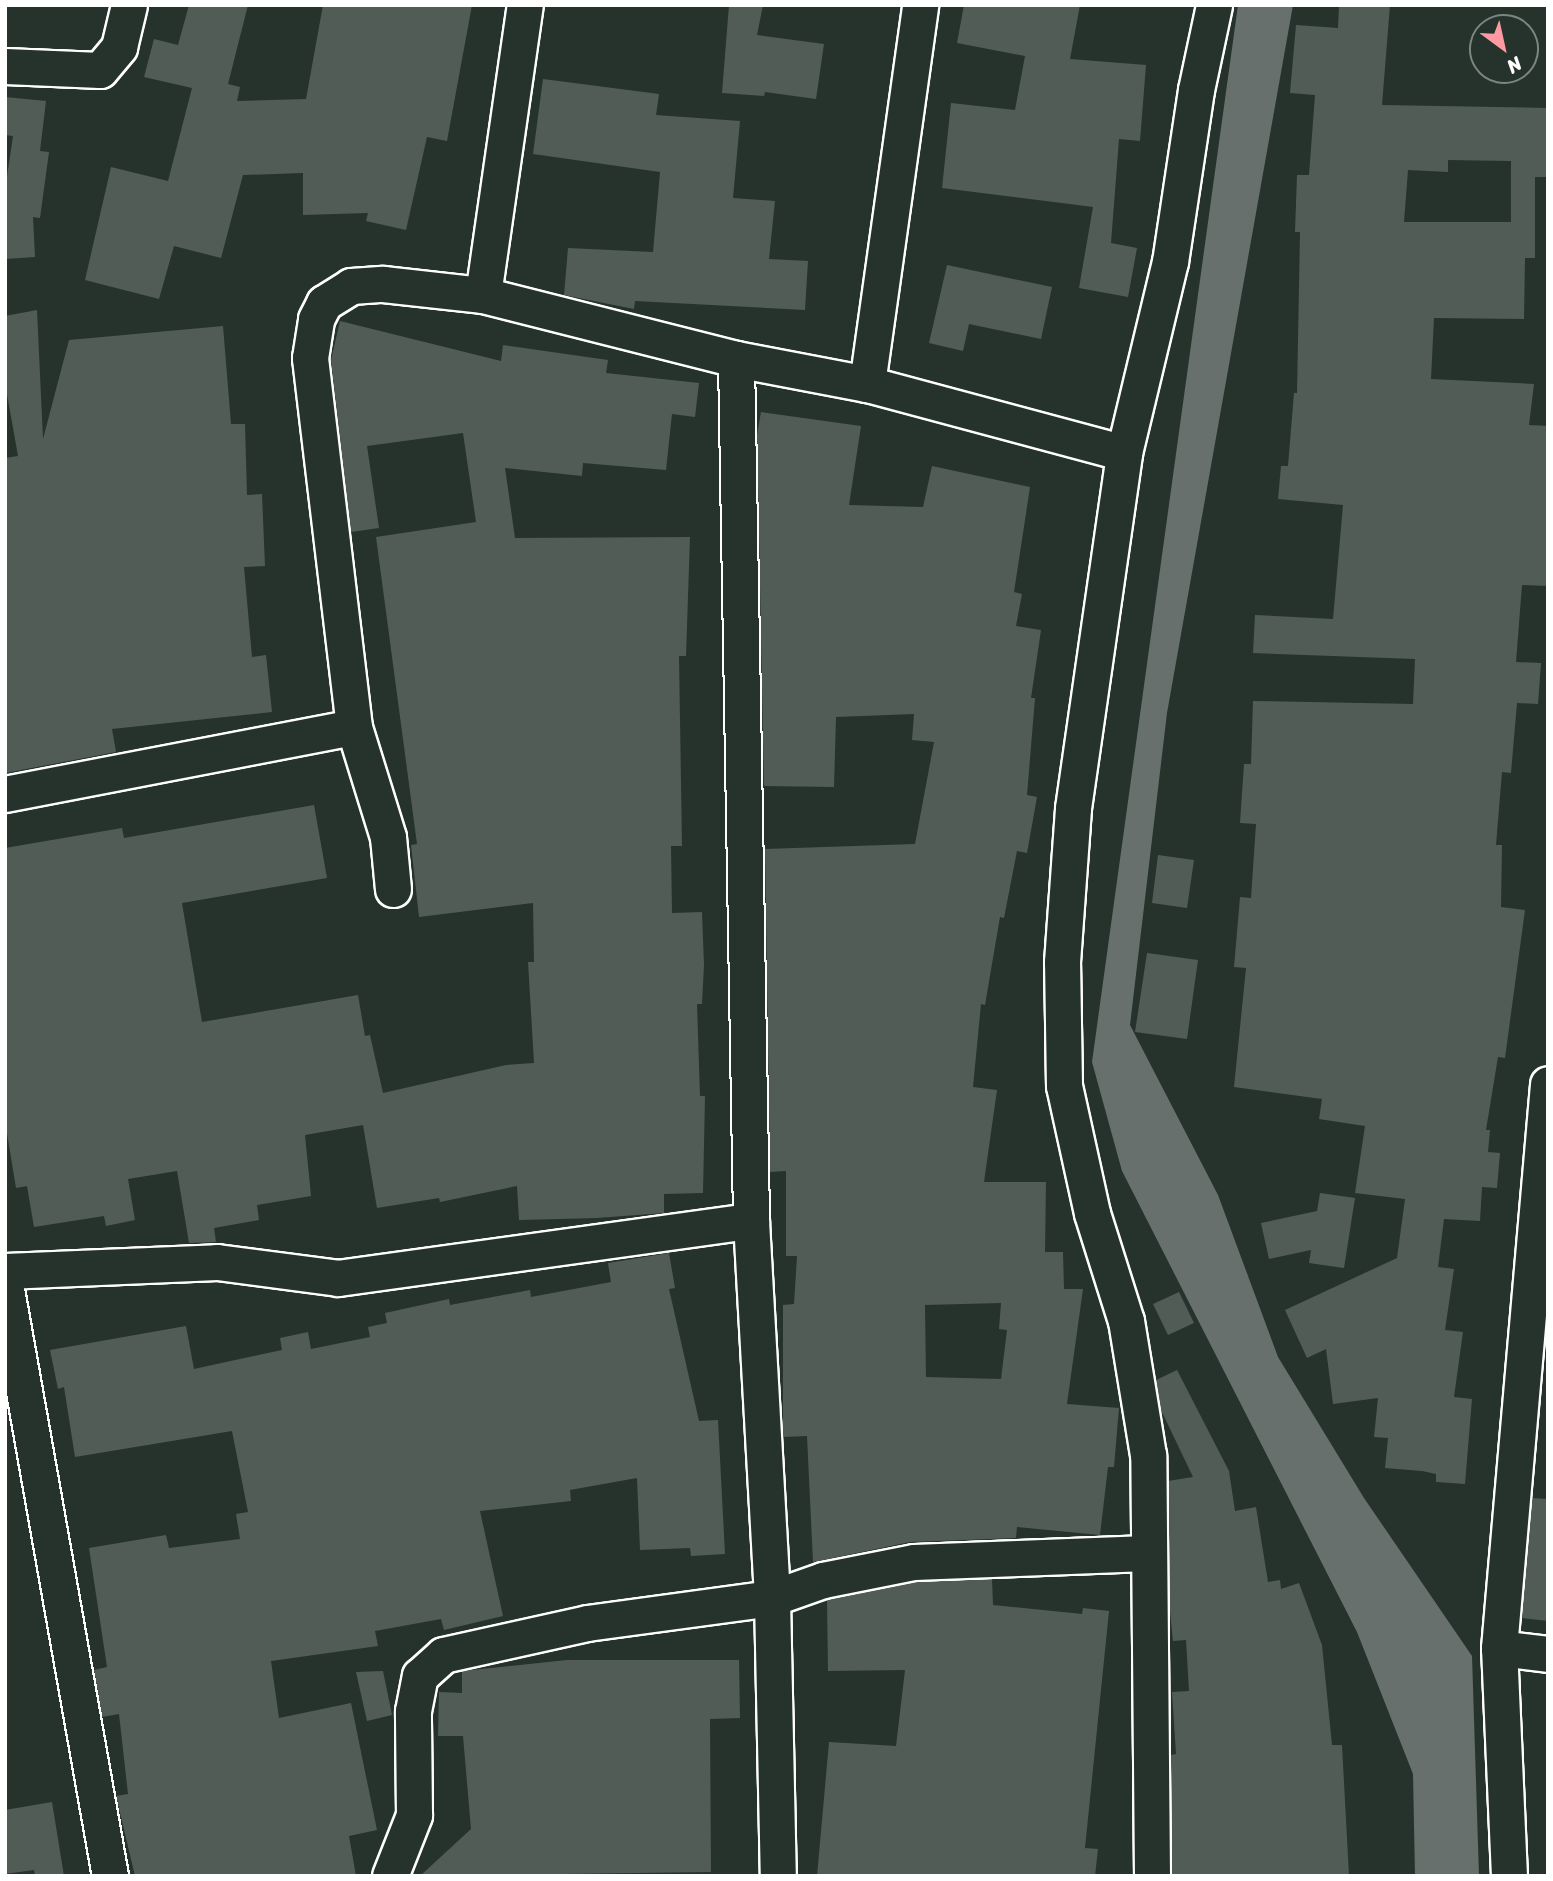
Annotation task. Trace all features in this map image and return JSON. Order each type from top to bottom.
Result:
[{"type":"street","points":[[5,66],[100,70],[119,47],[130,5]]},
{"type":"street","points":[[483,295],[525,5]]},
{"type":"street","points":[[867,384],[920,5]]},
{"type":"street","points":[[1152,1876],[1144,1419],[1126,1321],[1092,1213],[1074,1135],[1060,1036],[1073,808],[1124,453],[1170,262],[1196,90],[1214,5]]},
{"type":"street","points":[[393,889],[381,811],[354,727],[310,358],[316,319],[324,303],[351,286],[383,284],[483,295],[736,359],[867,384],[1124,453]]},
{"type":"street","points":[[736,359],[751,1221],[772,1598],[778,1876]]},
{"type":"street","points":[[5,794],[354,727]]},
{"type":"street","points":[[1509,1876],[1499,1648],[1548,1084]]},
{"type":"street","points":[[5,1271],[217,1262],[338,1278],[751,1221]]},
{"type":"street","points":[[5,1284],[110,1876]]},
{"type":"street","points":[[390,1876],[414,1815],[413,1711],[420,1676],[443,1655],[587,1623],[772,1598],[823,1580],[914,1562],[1147,1553]]},
{"type":"street","points":[[1499,1648],[1548,1654]]},
{"type":"shaded area","points":[[1238,5],[1293,5],[1167,713],[1130,1025],[1218,1195],[1278,1357],[1364,1498],[1472,1656],[1479,1876],[1415,1876],[1413,1774],[1357,1632],[1122,1171],[1092,1062]]},
{"type":"building","points":[[189,5],[248,5],[228,84],[240,87],[237,101],[306,99],[323,5],[472,5],[447,141],[427,137],[406,230],[366,221],[368,213],[303,215],[303,173],[243,175],[221,258],[174,246],[159,299],[85,280],[111,167],[168,181],[192,88],[144,77],[154,39],[178,45]]},
{"type":"building","points":[[729,5],[763,5],[757,35],[824,44],[816,99],[765,92],[764,96],[722,93]]},
{"type":"building","points":[[964,5],[1080,5],[1070,59],[1146,65],[1140,141],[1119,139],[1111,243],[1137,248],[1128,297],[1079,288],[1093,207],[942,188],[951,103],[1015,110],[1025,56],[957,43]]},
{"type":"building","points":[[1339,5],[1390,5],[1382,105],[1548,108],[1548,177],[1535,177],[1535,258],[1525,258],[1524,319],[1434,318],[1431,379],[1534,384],[1529,425],[1548,426],[1548,586],[1522,585],[1516,662],[1541,663],[1538,704],[1517,703],[1511,773],[1502,772],[1496,845],[1502,845],[1501,907],[1525,910],[1505,1058],[1498,1057],[1486,1130],[1490,1130],[1488,1152],[1500,1153],[1497,1188],[1482,1187],[1480,1221],[1444,1219],[1438,1267],[1454,1269],[1445,1330],[1463,1332],[1454,1397],[1472,1399],[1465,1484],[1436,1482],[1436,1474],[1422,1471],[1385,1468],[1388,1438],[1374,1437],[1378,1398],[1333,1404],[1326,1349],[1307,1358],[1285,1310],[1397,1258],[1405,1199],[1355,1193],[1365,1126],[1319,1119],[1322,1099],[1234,1087],[1246,968],[1234,967],[1240,897],[1251,898],[1256,824],[1240,823],[1244,764],[1251,764],[1253,701],[1413,704],[1415,659],[1253,653],[1255,615],[1333,619],[1343,505],[1278,499],[1281,466],[1288,466],[1294,393],[1297,393],[1300,232],[1295,232],[1297,175],[1309,175],[1315,95],[1290,93],[1296,25],[1338,28]],"holes":[[[1448,160],[1511,161],[1511,222],[1404,222],[1408,170],[1448,172]]]},
{"type":"building","points":[[543,79],[659,94],[656,115],[740,121],[733,198],[775,201],[769,259],[808,261],[805,310],[635,301],[634,309],[564,295],[568,248],[653,252],[660,172],[533,154]]},
{"type":"building","points":[[5,97],[46,101],[40,151],[49,152],[40,218],[33,217],[35,257],[5,259],[5,190],[13,136],[5,135]]},
{"type":"building","points":[[947,265],[1052,287],[1041,339],[969,324],[963,351],[929,343]]},
{"type":"building","points":[[37,310],[43,439],[69,340],[223,326],[231,424],[245,424],[247,495],[262,494],[265,566],[244,567],[252,657],[266,655],[272,712],[112,729],[116,752],[5,773],[5,458],[18,456],[5,383],[5,316]]},
{"type":"building","points":[[340,321],[501,361],[503,345],[608,360],[606,373],[699,383],[695,417],[672,414],[666,470],[583,463],[582,476],[505,468],[515,538],[690,537],[686,656],[679,656],[682,846],[671,846],[672,913],[702,912],[702,1004],[697,1004],[700,1096],[705,1096],[703,1193],[664,1194],[664,1213],[597,1218],[519,1220],[517,1186],[440,1202],[439,1198],[377,1208],[363,1125],[305,1135],[311,1196],[257,1205],[259,1220],[214,1228],[216,1242],[189,1243],[177,1171],[128,1179],[135,1220],[106,1226],[104,1216],[34,1227],[27,1186],[16,1188],[5,1121],[5,848],[122,828],[124,838],[314,805],[327,878],[182,903],[202,1022],[358,995],[365,1036],[370,1035],[383,1093],[506,1065],[534,1063],[528,962],[534,962],[533,903],[419,917],[411,845],[417,844],[376,537],[476,522],[463,433],[367,446],[379,528],[351,532],[331,360]]},
{"type":"building","points":[[761,412],[861,426],[849,505],[923,507],[932,466],[1030,487],[1014,592],[1022,594],[1016,626],[1041,630],[1031,698],[1035,698],[1027,795],[1037,797],[1027,853],[1017,851],[1004,918],[1000,917],[985,1005],[981,1004],[973,1087],[997,1090],[984,1182],[1046,1182],[1045,1252],[1063,1252],[1064,1289],[1083,1289],[1067,1404],[1119,1408],[1114,1467],[1108,1467],[1100,1535],[1017,1527],[1016,1538],[910,1542],[813,1562],[807,1436],[783,1437],[783,1305],[794,1304],[797,1256],[786,1256],[786,1171],[770,1172],[765,849],[915,844],[934,742],[912,740],[914,714],[836,717],[834,787],[764,786],[757,435]],"holes":[[[1001,1303],[999,1329],[1007,1330],[1001,1379],[926,1377],[925,1305]]]},
{"type":"building","points":[[1158,855],[1194,860],[1187,908],[1152,903]]},
{"type":"building","points":[[1147,953],[1198,960],[1187,1039],[1135,1032]]},
{"type":"building","points":[[1320,1193],[1355,1198],[1344,1268],[1309,1263],[1311,1250],[1269,1259],[1261,1223],[1317,1211]]},
{"type":"building","points":[[669,1253],[675,1288],[669,1289],[699,1421],[718,1420],[725,1554],[691,1556],[690,1548],[640,1550],[637,1478],[570,1490],[571,1501],[480,1511],[503,1616],[444,1630],[441,1619],[375,1631],[378,1646],[271,1661],[279,1718],[351,1703],[377,1830],[349,1836],[356,1876],[135,1876],[116,1796],[128,1794],[119,1714],[102,1717],[94,1670],[107,1667],[89,1548],[166,1535],[169,1548],[240,1539],[236,1514],[248,1512],[232,1431],[75,1457],[64,1387],[58,1389],[50,1350],[186,1326],[194,1369],[282,1350],[280,1338],[308,1332],[311,1349],[370,1337],[368,1327],[387,1323],[385,1313],[449,1299],[450,1305],[530,1290],[531,1297],[611,1282],[608,1263]]},
{"type":"building","points":[[1179,1292],[1194,1323],[1168,1335],[1153,1304]]},
{"type":"building","points":[[1177,1370],[1229,1471],[1235,1511],[1256,1507],[1268,1582],[1280,1580],[1281,1589],[1299,1583],[1322,1645],[1332,1745],[1342,1745],[1349,1876],[1172,1876],[1171,1755],[1176,1754],[1172,1692],[1189,1691],[1186,1640],[1173,1641],[1170,1612],[1168,1481],[1193,1477],[1161,1410],[1156,1380]]},
{"type":"building","points":[[1532,1498],[1548,1499],[1548,1621],[1522,1618]]},
{"type":"building","points":[[992,1579],[993,1605],[1082,1614],[1083,1608],[1109,1611],[1085,1848],[1098,1849],[1095,1876],[817,1876],[829,1742],[896,1746],[905,1670],[828,1671],[827,1600],[916,1582]]},
{"type":"building","points":[[567,1660],[739,1660],[740,1718],[710,1719],[711,1872],[420,1876],[471,1829],[463,1736],[438,1736],[439,1692],[462,1693],[462,1671]]},
{"type":"building","points":[[383,1671],[392,1715],[367,1721],[356,1672]]},
{"type":"building","points":[[52,1802],[64,1876],[35,1876],[34,1870],[5,1874],[5,1810]]}]
